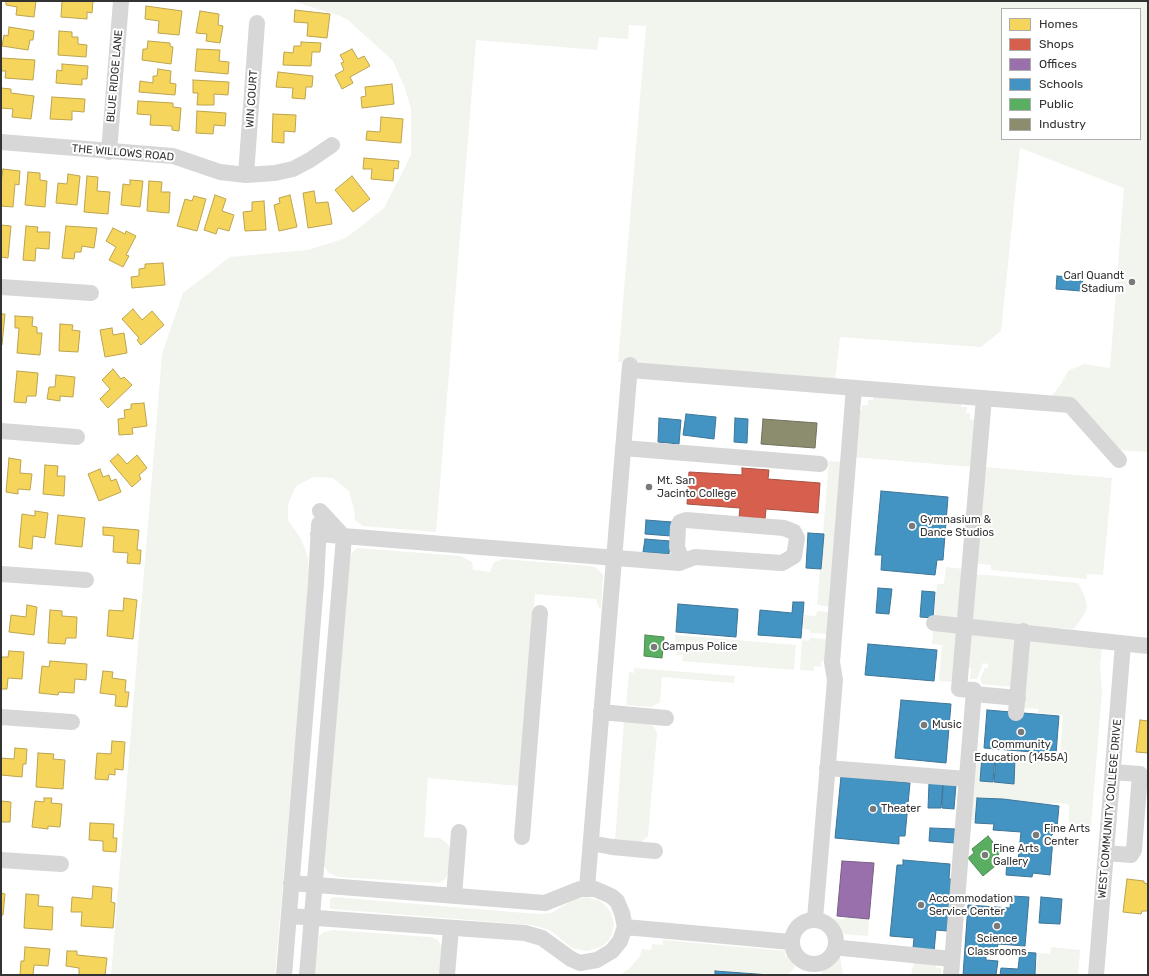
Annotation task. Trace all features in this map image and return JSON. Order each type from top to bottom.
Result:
[{"type":"street","name":"BLUE RIDGE LANE","points":[[108,152],[121,1]]},
{"type":"street","name":"WIN COURT","points":[[246,175],[257,23]]},
{"type":"street","name":"THE WILLOWS ROAD","points":[[1,142],[108,152],[173,156],[220,172],[246,175],[275,173],[293,169],[310,160],[332,145]]},
{"type":"street","points":[[1,287],[91,293]]},
{"type":"street","points":[[587,888],[630,367],[854,388],[1070,405],[1119,460]]},
{"type":"street","points":[[815,920],[834,680],[832,662],[854,388]]},
{"type":"street","points":[[951,975],[974,694],[974,690],[959,689],[984,398]]},
{"type":"street","points":[[1,431],[77,437]]},
{"type":"street","points":[[623,448],[820,464]]},
{"type":"street","points":[[284,975],[316,584],[320,511],[344,537],[307,975]]},
{"type":"street","points":[[318,534],[679,563],[695,557],[782,563],[794,556],[797,538],[794,532],[784,528],[686,520],[680,522],[678,527],[678,547],[682,561]]},
{"type":"street","points":[[1,574],[86,580]]},
{"type":"street","points":[[522,837],[540,613]]},
{"type":"street","points":[[934,623],[1023,631],[1148,646]]},
{"type":"street","points":[[974,694],[1017,706],[1023,631]]},
{"type":"street","name":"WEST COMMUNITY COLLEGE DRIVE","points":[[1096,975],[1123,644]]},
{"type":"street","points":[[601,712],[666,718]]},
{"type":"street","points":[[1,717],[72,722]]},
{"type":"street","points":[[827,768],[967,779]]},
{"type":"street","points":[[1106,853],[1131,855],[1134,850],[1140,774],[1113,772]]},
{"type":"street","points":[[454,896],[459,832]]},
{"type":"street","points":[[590,843],[612,847],[655,851]]},
{"type":"street","points":[[1,860],[61,864]]},
{"type":"street","points":[[289,916],[525,933],[542,938],[571,959],[580,963],[597,960],[612,951],[620,941],[624,927],[622,913],[617,901],[603,891],[587,888],[572,891],[545,903],[291,884]]},
{"type":"street","points":[[808,920],[815,920],[821,921],[831,928],[836,940],[836,946],[830,958],[811,970],[795,955],[791,942],[796,928],[808,920]]},
{"type":"street","points":[[624,927],[791,942]]},
{"type":"street","points":[[447,975],[451,928]]},
{"type":"street","points":[[836,946],[842,948],[952,958]]},
{"type":"shaded area","points":[[292,1],[1148,1],[1148,452],[1120,450],[1120,448],[1115,447],[1050,398],[1061,384],[1068,371],[1084,364],[1110,368],[1124,188],[1020,148],[1001,331],[981,347],[840,337],[835,380],[618,362],[646,26],[629,25],[628,39],[599,37],[597,50],[476,40],[436,532],[363,526],[355,520],[354,509],[349,491],[333,478],[313,477],[296,486],[288,504],[288,520],[301,539],[308,557],[309,578],[275,975],[111,975],[162,354],[183,293],[230,257],[308,250],[346,238],[384,208],[411,155],[411,109],[405,88],[393,61],[348,20],[340,16]]},
{"type":"shaded area","points":[[874,395],[961,402],[961,407],[967,407],[966,413],[970,413],[970,419],[975,420],[972,467],[853,457],[857,410],[862,410],[862,405],[868,405],[868,400],[873,400]]},
{"type":"shaded area","points":[[829,461],[842,462],[831,607],[817,605]]},
{"type":"shaded area","points":[[983,467],[1112,478],[1103,575],[1087,574],[1087,579],[991,570],[991,565],[974,563]]},
{"type":"shaded area","points":[[357,548],[461,556],[472,562],[473,570],[490,572],[494,562],[503,559],[590,566],[595,567],[603,574],[601,608],[599,608],[596,599],[535,594],[519,786],[428,778],[424,837],[440,838],[448,844],[450,850],[448,874],[444,880],[439,883],[338,877],[329,873],[324,866],[350,559],[352,553]]},
{"type":"shaded area","points":[[946,567],[963,569],[959,619],[934,617],[937,584],[944,584]]},
{"type":"shaded area","points":[[974,574],[1078,583],[1085,597],[1087,607],[1085,613],[1074,629],[970,621]]},
{"type":"shaded area","points":[[817,611],[830,612],[828,634],[810,633],[810,630],[803,629],[804,615],[816,616]]},
{"type":"shaded area","points":[[933,629],[958,631],[954,682],[939,681],[942,645],[932,644]]},
{"type":"shaded area","points":[[969,632],[1011,636],[1016,641],[1013,687],[981,684],[980,679],[985,668],[988,668],[988,664],[983,663],[977,679],[970,679],[971,668],[966,667]]},
{"type":"shaded area","points":[[675,635],[796,645],[794,670],[682,661],[683,655],[677,655],[678,642],[675,641]]},
{"type":"shaded area","points":[[810,638],[827,639],[826,662],[821,661],[821,667],[814,666],[814,671],[800,670],[802,640],[809,641]]},
{"type":"shaded area","points":[[1033,638],[1102,649],[1100,664],[1102,693],[1091,826],[1088,827],[1088,830],[1072,829],[1069,827],[1069,805],[1064,803],[1036,804],[1003,799],[977,798],[975,820],[969,820],[975,758],[982,758],[980,781],[1013,784],[1016,752],[1060,756],[1063,715],[1038,713],[1038,709],[1022,708],[1028,641]]},
{"type":"shaded area","points":[[634,668],[735,676],[734,683],[662,677],[660,702],[652,707],[626,705],[629,672],[634,673]]},
{"type":"shaded area","points":[[624,721],[649,724],[654,727],[657,733],[648,836],[640,843],[615,841]]},
{"type":"shaded area","points":[[333,897],[537,914],[551,913],[575,899],[587,897],[600,901],[606,906],[611,913],[614,924],[612,934],[608,941],[601,947],[587,951],[572,948],[550,930],[532,925],[332,909],[330,908],[330,899]]},
{"type":"shaded area","points":[[844,917],[869,919],[868,936],[843,934],[834,921],[829,918],[844,919]]},
{"type":"shaded area","points":[[333,930],[430,937],[437,939],[442,947],[438,975],[315,975],[319,936],[324,932]]},
{"type":"shaded area","points":[[663,940],[785,951],[785,956],[791,956],[790,961],[796,962],[795,967],[788,975],[715,971],[715,975],[620,975],[630,968],[640,956],[642,949],[651,950],[652,944],[663,945]]},
{"type":"shaded area","points":[[1051,947],[1080,950],[1078,975],[1036,975],[1038,953],[1050,954]]},
{"type":"shaded area","points":[[840,957],[843,975],[822,975],[822,970]]},
{"type":"shaded area","points":[[914,961],[936,963],[936,968],[941,968],[941,974],[946,975],[911,975]]},
{"type":"building: Homes","points":[[6,1],[36,1],[34,17],[16,15],[17,7],[6,5]]},
{"type":"building: Homes","points":[[62,1],[93,1],[92,13],[87,12],[87,19],[61,17]]},
{"type":"building: Homes","points":[[146,6],[182,11],[179,35],[158,33],[159,21],[145,19]]},
{"type":"building: Homes","points":[[295,10],[330,14],[327,38],[307,36],[308,23],[294,22]]},
{"type":"building: Homes","points":[[200,11],[219,14],[218,25],[223,26],[220,43],[206,41],[207,34],[196,33]]},
{"type":"building: Homes","points":[[9,27],[34,31],[33,40],[30,40],[28,50],[2,46],[4,35],[8,36]]},
{"type":"building: Homes","points":[[59,31],[72,32],[72,37],[78,37],[78,44],[87,45],[86,57],[58,55]]},
{"type":"building: Homes","points":[[148,41],[170,43],[170,46],[173,47],[171,64],[142,60],[143,49],[147,49]]},
{"type":"building: Homes","points":[[301,42],[321,43],[320,52],[312,52],[311,66],[283,65],[284,52],[293,53],[294,46],[301,46]]},
{"type":"building: Homes","points":[[197,49],[220,50],[219,61],[229,62],[228,74],[195,71]]},
{"type":"building: Homes","points":[[352,49],[358,59],[364,56],[370,66],[350,77],[353,83],[342,89],[335,75],[344,70],[341,63],[344,62],[340,55]]},
{"type":"building: Homes","points":[[1,58],[35,60],[33,80],[5,78],[6,71],[1,71]]},
{"type":"building: Homes","points":[[62,64],[88,66],[87,79],[82,79],[82,85],[56,83],[57,70],[62,71]]},
{"type":"building: Homes","points":[[158,69],[171,71],[170,83],[176,84],[175,95],[139,92],[140,81],[153,83],[153,76],[157,76]]},
{"type":"building: Homes","points":[[278,72],[313,76],[312,87],[306,87],[305,99],[292,98],[293,88],[276,87]]},
{"type":"building: Homes","points":[[193,80],[229,82],[228,95],[214,94],[214,105],[197,105],[198,93],[193,93]]},
{"type":"building: Homes","points":[[392,84],[394,104],[362,108],[361,97],[366,96],[365,87]]},
{"type":"building: Homes","points":[[1,88],[11,89],[11,93],[34,96],[31,119],[12,117],[13,109],[1,108]]},
{"type":"building: Homes","points":[[52,97],[85,99],[84,112],[72,111],[72,120],[50,119]]},
{"type":"building: Homes","points":[[138,101],[173,103],[173,107],[181,108],[179,131],[172,130],[172,126],[150,125],[151,115],[137,114]]},
{"type":"building: Homes","points":[[197,111],[226,113],[225,126],[214,125],[213,134],[196,133]]},
{"type":"building: Homes","points":[[273,114],[296,115],[295,132],[284,131],[284,143],[272,142]]},
{"type":"building: Homes","points":[[381,117],[403,119],[401,143],[366,140],[367,131],[380,132]]},
{"type":"building: Homes","points":[[364,158],[399,161],[398,169],[394,168],[393,181],[371,179],[372,169],[363,169]]},
{"type":"building: Homes","points":[[3,169],[20,171],[19,185],[15,184],[13,207],[1,206],[1,182]]},
{"type":"building: Homes","points":[[28,172],[40,173],[40,180],[47,181],[45,207],[25,205]]},
{"type":"building: Homes","points":[[68,174],[80,176],[77,205],[56,203],[58,183],[67,184]]},
{"type":"building: Homes","points":[[87,176],[98,177],[97,191],[110,192],[108,214],[84,212]]},
{"type":"building: Homes","points":[[352,176],[370,199],[353,212],[335,190]]},
{"type":"building: Homes","points":[[130,180],[143,181],[140,207],[121,205],[123,184],[130,185]]},
{"type":"building: Homes","points":[[149,181],[162,182],[161,192],[170,192],[169,213],[147,211]]},
{"type":"building: Homes","points":[[314,191],[316,203],[328,202],[332,224],[308,228],[303,193]]},
{"type":"building: Homes","points":[[215,195],[226,199],[222,211],[234,215],[229,231],[218,228],[216,234],[204,230]]},
{"type":"building: Homes","points":[[290,195],[297,227],[279,231],[274,205],[280,203],[279,198]]},
{"type":"building: Homes","points":[[194,196],[206,199],[197,231],[177,226],[185,199],[192,201]]},
{"type":"building: Homes","points":[[264,201],[266,230],[245,231],[243,212],[252,211],[252,202]]},
{"type":"building: Homes","points":[[1,225],[11,226],[8,258],[1,257]]},
{"type":"building: Homes","points":[[26,226],[38,227],[37,232],[50,232],[49,249],[36,248],[35,261],[23,260]]},
{"type":"building: Homes","points":[[66,226],[97,228],[94,248],[82,246],[81,252],[75,252],[74,259],[62,258]]},
{"type":"building: Homes","points":[[113,228],[125,234],[126,231],[136,236],[126,255],[129,256],[123,267],[109,260],[116,247],[106,241]]},
{"type":"building: Homes","points":[[163,263],[165,285],[132,288],[131,277],[139,276],[139,269],[145,268],[145,264]]},
{"type":"building: Homes","points":[[133,309],[142,320],[152,311],[164,325],[141,345],[137,340],[139,338],[122,319]]},
{"type":"building: Homes","points":[[1,314],[5,314],[2,345],[1,345]]},
{"type":"building: Homes","points":[[15,316],[33,317],[32,326],[37,327],[37,333],[42,333],[40,355],[17,353],[19,328],[15,328]]},
{"type":"building: Homes","points":[[60,324],[73,325],[72,330],[80,331],[78,352],[59,351]]},
{"type":"building: Homes","points":[[112,328],[113,335],[124,333],[127,353],[105,357],[100,330]]},
{"type":"building: Homes","points":[[113,369],[121,379],[124,377],[132,385],[108,408],[100,399],[110,389],[102,380]]},
{"type":"building: Homes","points":[[17,371],[38,373],[36,396],[27,396],[26,403],[14,402]]},
{"type":"building: Homes","points":[[56,375],[75,377],[73,397],[60,396],[60,401],[47,399],[49,387],[55,387]]},
{"type":"building: Homes","points":[[144,403],[147,426],[132,428],[133,434],[119,435],[118,419],[125,418],[124,410],[131,409],[131,404]]},
{"type":"building: Homes","points":[[118,454],[127,464],[137,455],[147,468],[139,475],[141,479],[132,487],[110,461]]},
{"type":"building: Homes","points":[[9,458],[21,460],[20,473],[32,474],[30,490],[18,489],[18,494],[6,492]]},
{"type":"building: Homes","points":[[45,465],[58,466],[57,476],[65,476],[64,496],[43,494]]},
{"type":"building: Homes","points":[[100,469],[103,477],[109,475],[111,481],[116,479],[121,492],[99,501],[88,474]]},
{"type":"building: Homes","points":[[35,511],[48,513],[45,538],[33,536],[32,549],[19,547],[22,514],[35,516]]},
{"type":"building: Homes","points":[[58,515],[85,518],[82,547],[55,544]]},
{"type":"building: Homes","points":[[103,527],[139,530],[137,550],[141,550],[140,564],[127,563],[128,553],[113,552],[114,536],[103,535]]},
{"type":"building: Homes","points":[[124,598],[137,600],[133,639],[107,636],[109,610],[123,611]]},
{"type":"building: Homes","points":[[27,605],[37,607],[34,635],[9,632],[11,615],[26,617]]},
{"type":"building: Homes","points":[[50,610],[62,611],[62,616],[77,617],[76,638],[66,638],[65,644],[48,643]]},
{"type":"building: Homes","points":[[9,651],[24,652],[22,679],[8,678],[7,689],[1,689],[1,657],[8,657]]},
{"type":"building: Homes","points":[[50,661],[87,664],[86,680],[75,679],[74,693],[59,692],[58,695],[39,693],[42,666],[49,667]]},
{"type":"building: Homes","points":[[103,671],[113,672],[112,678],[126,680],[125,692],[129,692],[127,707],[115,706],[116,695],[100,693]]},
{"type":"building: Homes","points":[[1140,720],[1148,721],[1148,753],[1136,752]]},
{"type":"building: Homes","points":[[112,741],[125,742],[123,770],[115,769],[115,775],[109,774],[108,780],[95,779],[97,753],[111,754]]},
{"type":"building: Homes","points":[[15,748],[27,749],[26,764],[23,764],[22,777],[1,775],[1,758],[14,759]]},
{"type":"building: Homes","points":[[38,753],[54,754],[53,759],[65,760],[63,789],[36,787]]},
{"type":"building: Homes","points":[[44,798],[52,798],[51,803],[62,804],[60,827],[48,826],[48,829],[32,827],[35,801],[44,802]]},
{"type":"building: Homes","points":[[1,801],[11,802],[10,822],[1,822]]},
{"type":"building: Homes","points":[[90,823],[114,824],[113,838],[117,838],[116,852],[103,851],[103,841],[89,840]]},
{"type":"building: Homes","points":[[1127,879],[1144,881],[1144,883],[1148,884],[1148,911],[1142,911],[1141,914],[1123,912]]},
{"type":"building: Homes","points":[[93,886],[112,888],[111,902],[115,903],[113,928],[81,926],[82,912],[71,912],[72,897],[92,899]]},
{"type":"building: Homes","points":[[1,893],[5,894],[3,915],[1,915]]},
{"type":"building: Homes","points":[[26,894],[39,895],[38,906],[53,907],[52,930],[24,928]]},
{"type":"building: Homes","points":[[25,947],[50,949],[48,966],[34,965],[33,975],[20,975],[21,961],[24,961]]},
{"type":"building: Homes","points":[[67,951],[77,951],[77,955],[107,958],[105,975],[79,975],[79,968],[66,966]]},
{"type":"building: Shops","points":[[742,468],[769,470],[768,479],[820,483],[818,513],[766,509],[765,519],[739,517],[740,508],[687,504],[689,472],[742,475]]},
{"type":"building: Offices","points":[[842,861],[874,863],[869,919],[837,916]]},
{"type":"building: Schools","points":[[1057,276],[1083,278],[1081,291],[1056,289]]},
{"type":"building: Schools","points":[[686,414],[716,417],[714,439],[683,435]]},
{"type":"building: Schools","points":[[659,418],[681,420],[679,444],[658,442]]},
{"type":"building: Schools","points":[[735,418],[748,419],[747,443],[734,442]]},
{"type":"building: Schools","name":"Gymnasium & Dance Studios","points":[[881,491],[948,497],[943,560],[937,560],[935,575],[881,570],[882,555],[875,555]]},
{"type":"building: Schools","points":[[646,520],[672,522],[671,536],[645,534]]},
{"type":"building: Schools","points":[[808,533],[824,534],[821,569],[806,568]]},
{"type":"building: Schools","points":[[645,539],[670,541],[669,554],[643,552]]},
{"type":"building: Schools","points":[[878,588],[892,589],[889,614],[876,613]]},
{"type":"building: Schools","points":[[922,591],[935,592],[933,618],[920,617]]},
{"type":"building: Schools","points":[[793,602],[804,602],[801,638],[758,635],[760,610],[792,613]]},
{"type":"building: Schools","points":[[678,604],[738,609],[736,637],[676,632]]},
{"type":"building: Schools","points":[[868,644],[937,650],[934,681],[865,675]]},
{"type":"building: Schools","name":"Music","points":[[901,700],[951,704],[946,763],[895,758]]},
{"type":"building: Schools","name":"Community Education (1455A)","points":[[987,710],[1059,716],[1056,754],[984,748]]},
{"type":"building: Schools","points":[[982,756],[995,757],[993,782],[980,781]]},
{"type":"building: Schools","points":[[996,757],[1015,758],[1014,784],[994,782]]},
{"type":"building: Schools","name":"Theater","points":[[841,776],[910,783],[905,836],[899,836],[899,844],[835,838]]},
{"type":"building: Schools","points":[[929,783],[943,784],[941,808],[928,808]]},
{"type":"building: Schools","points":[[943,784],[956,785],[954,809],[942,808]]},
{"type":"building: Schools","name":"Fine Arts Center","points":[[977,798],[1003,799],[1059,806],[1057,828],[1049,839],[1053,839],[1050,875],[1033,873],[1032,877],[1006,875],[1007,860],[1018,861],[1021,832],[993,830],[994,824],[975,823]]},
{"type":"building: Schools","points":[[930,828],[956,829],[955,843],[929,841]]},
{"type":"building: Schools","name":"Accommodation Service Center","points":[[903,860],[950,864],[949,879],[951,879],[947,931],[936,930],[934,952],[913,948],[914,938],[890,936],[897,865],[903,865]]},
{"type":"building: Schools","name":"Science Classrooms","points":[[1011,896],[1029,897],[1025,946],[998,944],[997,950],[986,949],[986,960],[998,961],[996,975],[963,975],[968,905],[1010,908]]},
{"type":"building: Schools","points":[[1041,897],[1062,899],[1060,924],[1039,923]]},
{"type":"building: Schools","name":"Science Classrooms","points":[[1020,952],[1036,953],[1035,975],[1000,975],[1001,968],[1018,969]]},
{"type":"building: Schools","points":[[715,971],[770,975],[715,975]]},
{"type":"building: Public","name":"Campus Police","points":[[645,635],[664,637],[662,658],[644,656]]},
{"type":"building: Public","name":"Fine Arts Gallery","points":[[988,836],[1001,852],[996,857],[1000,862],[983,876],[968,858],[974,853],[972,849]]},
{"type":"building: Industry","points":[[763,419],[817,423],[815,448],[761,444]]},
{"type":"place","name":"Carl Quandt Stadium","points":[[1132,282]]},
{"type":"place","name":"Mt. San Jacinto College","points":[[649,487]]},
{"type":"place","name":"Gymnasium & Dance Studios","points":[[912,526]]},
{"type":"place","name":"Campus Police","points":[[654,647]]},
{"type":"place","name":"Music","points":[[924,725]]},
{"type":"place","name":"Community Education (1455A)","points":[[1021,732]]},
{"type":"place","name":"Theater","points":[[873,809]]},
{"type":"place","name":"Fine Arts Center","points":[[1036,835]]},
{"type":"place","name":"Fine Arts Gallery","points":[[985,855]]},
{"type":"place","name":"Accommodation Service Center","points":[[921,905]]},
{"type":"place","name":"Science Classrooms","points":[[997,926]]}]
